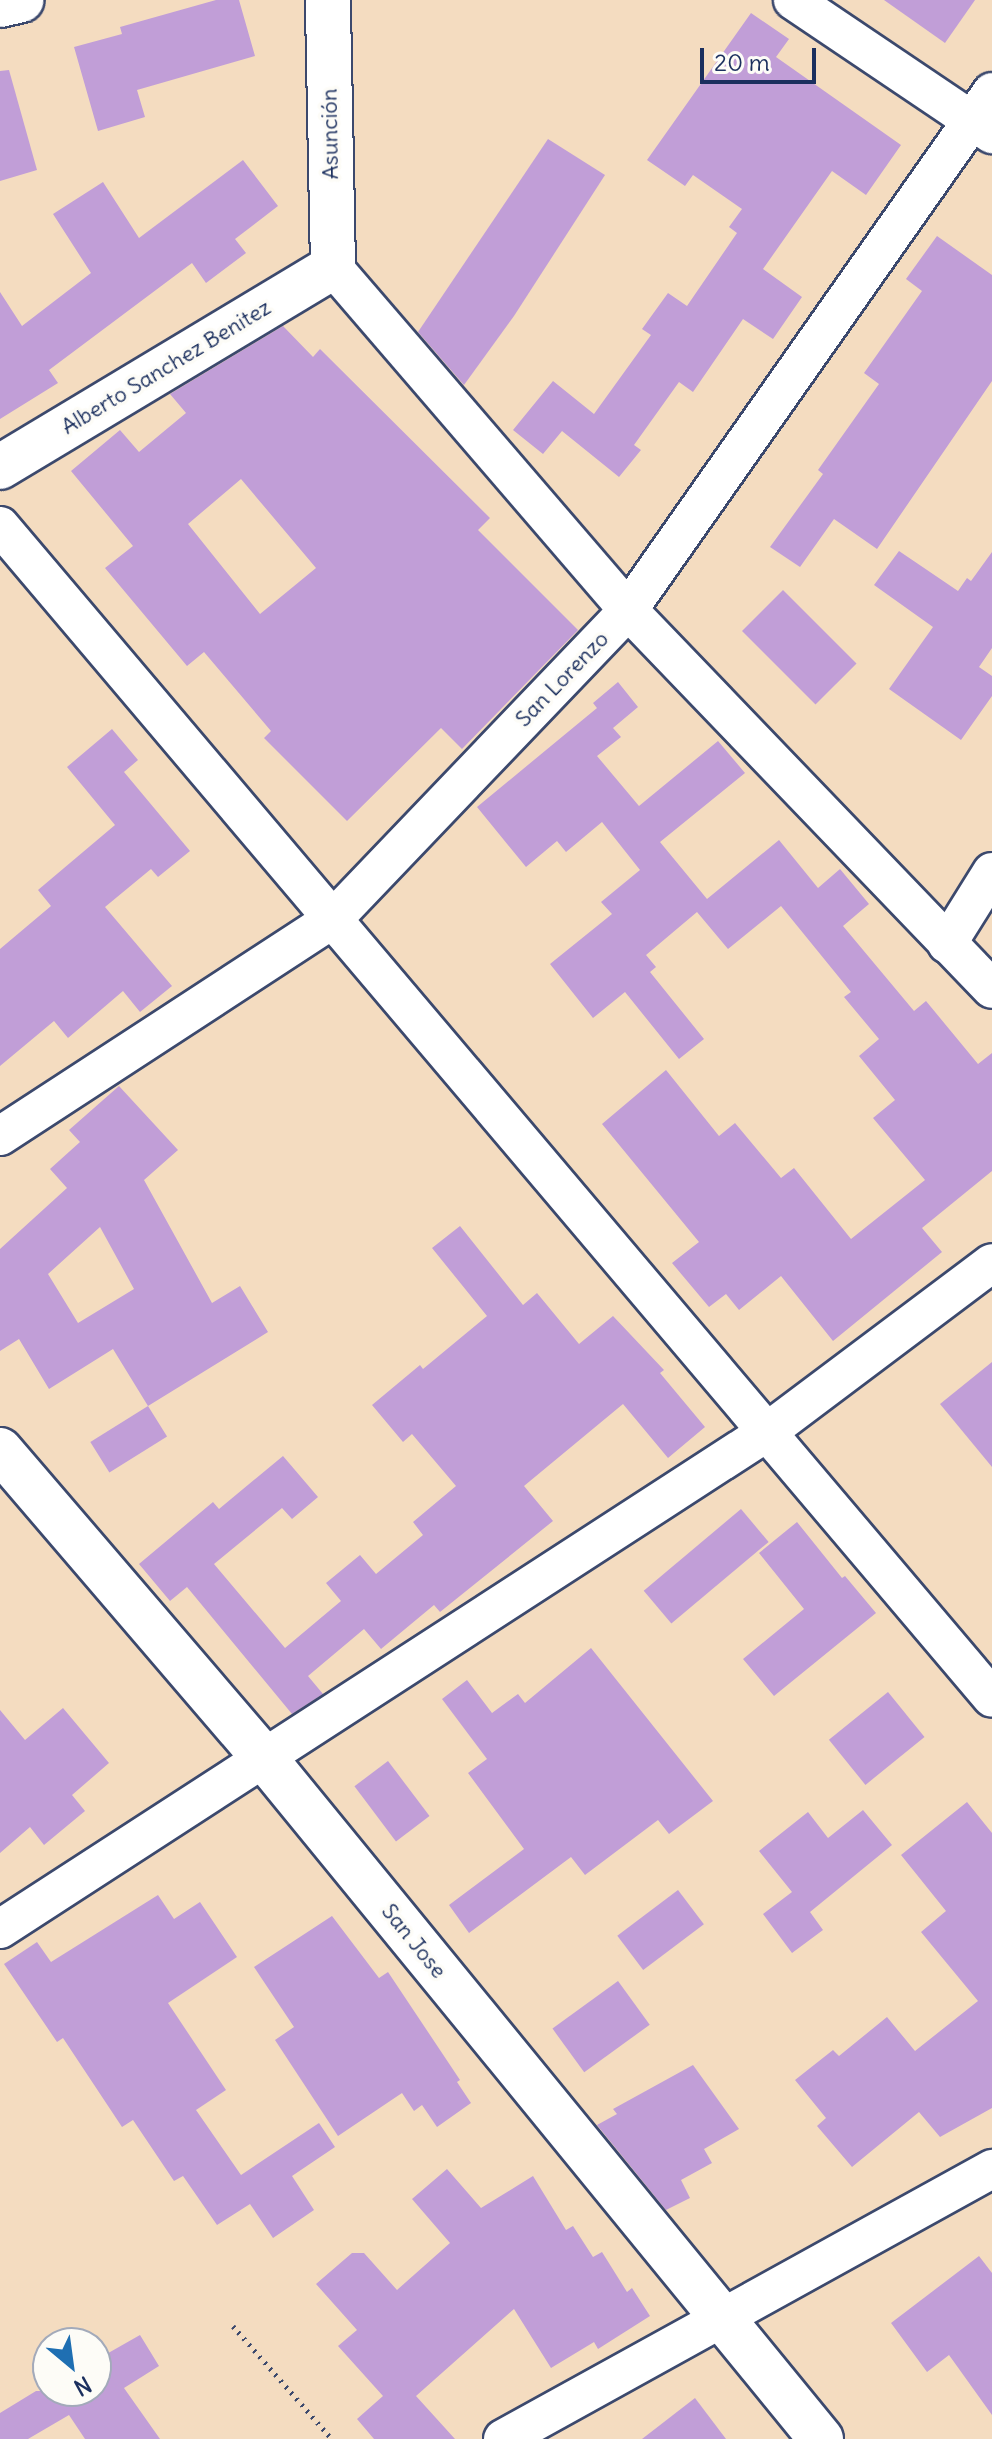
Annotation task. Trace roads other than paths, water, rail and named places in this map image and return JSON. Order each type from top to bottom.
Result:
[{"type":"street","points":[[0,5],[21,0]]},
{"type":"street","name":"Asunción","points":[[328,0],[333,267]]},
{"type":"street","points":[[793,0],[985,115]]},
{"type":"street","name":"San Lorenzo","points":[[0,1136],[333,919],[628,610],[985,115]]},
{"type":"street","points":[[333,267],[628,610],[992,989]]},
{"type":"street","name":"Alberto Sanchez Benitez","points":[[0,467],[333,267]]},
{"type":"street","points":[[0,526],[992,1698]]},
{"type":"street","points":[[947,944],[992,872]]},
{"type":"street","points":[[0,1929],[266,1760],[767,1432],[992,1263]]},
{"type":"street","name":"San Jose","points":[[0,1450],[266,1760],[821,2439]]},
{"type":"street","points":[[503,2439],[992,2169]]}]
